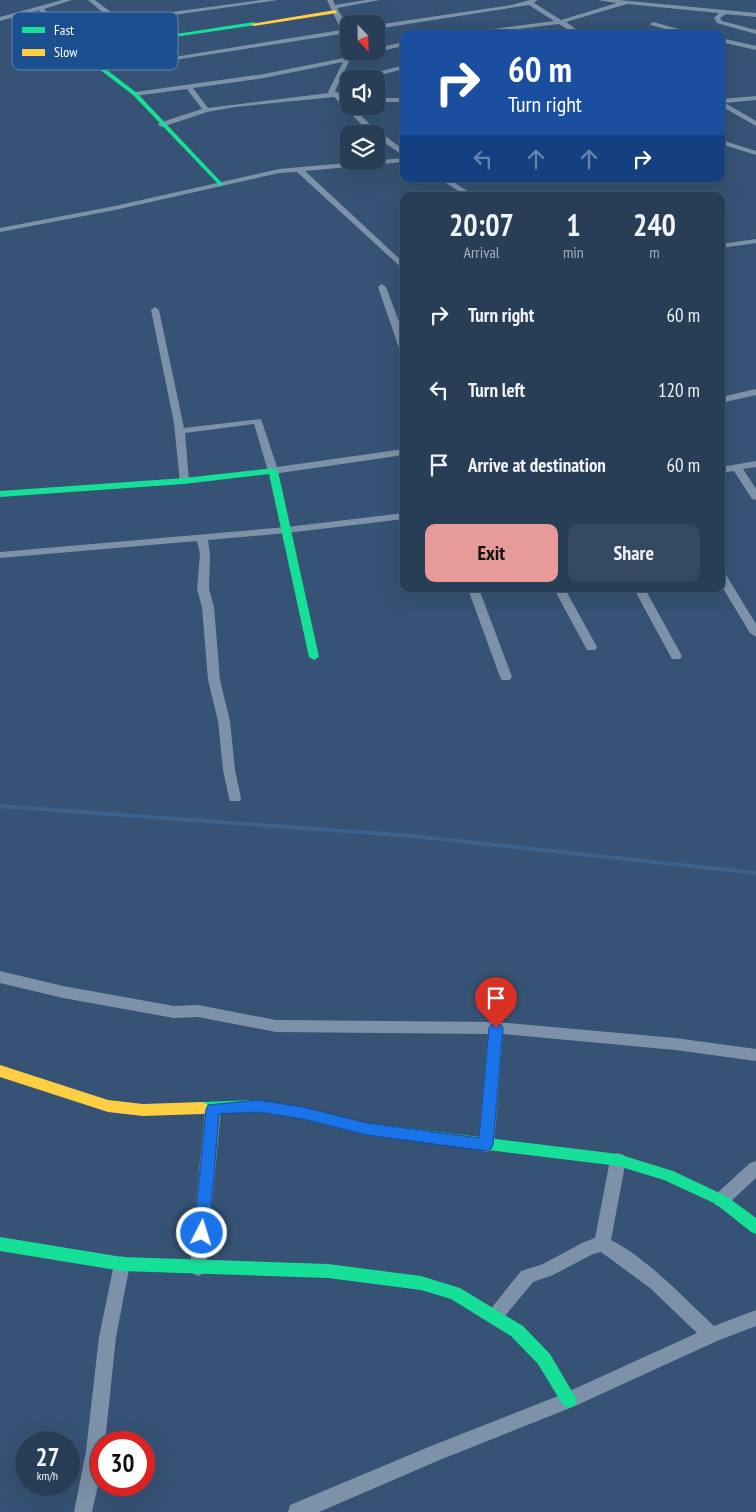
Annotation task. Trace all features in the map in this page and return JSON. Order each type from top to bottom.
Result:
[{"type":"street","points":[[29,12],[69,0]]},
{"type":"street","points":[[91,0],[107,12]]},
{"type":"street","points":[[178,13],[275,0]]},
{"type":"street","points":[[330,0],[340,20]]},
{"type":"street","points":[[178,35],[334,10],[378,0]]},
{"type":"street","points":[[600,0],[756,15]]},
{"type":"street","points":[[385,26],[532,2],[573,30]]},
{"type":"street","points":[[492,30],[560,22],[625,2]]},
{"type":"street","points":[[41,9],[44,12]]},
{"type":"street","points":[[725,12],[717,18],[719,22],[756,32]]},
{"type":"street","points":[[654,24],[677,30]]},
{"type":"street","points":[[178,57],[340,32]]},
{"type":"street","points":[[725,41],[756,48]]},
{"type":"street","points":[[385,48],[400,45]]},
{"type":"street","points":[[135,94],[264,76],[340,59]]},
{"type":"street","points":[[340,97],[330,92],[337,82],[347,60]]},
{"type":"street","points":[[385,72],[400,68]]},
{"type":"street","points":[[104,70],[135,94],[162,125],[220,184]]},
{"type":"street","points":[[188,86],[206,110]]},
{"type":"street","points":[[162,125],[206,110],[234,105],[340,97]]},
{"type":"street","points":[[725,102],[756,98]]},
{"type":"street","points":[[385,100],[400,100]]},
{"type":"street","points":[[725,105],[756,124]]},
{"type":"street","points":[[354,115],[400,151]]},
{"type":"street","points":[[725,143],[756,153]]},
{"type":"street","points":[[0,230],[115,208],[279,170],[299,170],[400,160]]},
{"type":"street","points":[[299,170],[400,264]]},
{"type":"street","points":[[449,182],[465,192]]},
{"type":"street","points":[[725,245],[756,241]]},
{"type":"street","points":[[382,287],[400,337]]},
{"type":"street","points":[[155,310],[180,431],[184,481]]},
{"type":"street","points":[[725,399],[756,392]]},
{"type":"street","points":[[180,431],[258,421],[273,471],[314,657]]},
{"type":"street","points":[[0,494],[184,481],[273,471],[400,453]]},
{"type":"street","points":[[725,469],[756,464]]},
{"type":"street","points":[[736,467],[756,497]]},
{"type":"street","points":[[0,555],[287,530],[400,516]]},
{"type":"street","points":[[202,536],[205,554],[203,589],[208,607],[214,680],[224,721],[229,770],[235,798]]},
{"type":"street","points":[[725,582],[756,633]]},
{"type":"street","points":[[474,592],[506,677]]},
{"type":"street","points":[[561,592],[591,648]]},
{"type":"street","points":[[640,592],[676,656]]},
{"type":"street","points":[[0,977],[62,992],[164,1010],[198,1012],[276,1026],[496,1028],[675,1044],[756,1055]]},
{"type":"street","points":[[486,1145],[496,1028]]},
{"type":"street","points":[[0,1071],[108,1106],[143,1110],[258,1106],[303,1113],[367,1129],[618,1160],[668,1175],[721,1200],[756,1226]]},
{"type":"street","points":[[198,1268],[213,1109]]},
{"type":"street","points":[[602,1244],[618,1160]]},
{"type":"street","points":[[721,1200],[756,1168]]},
{"type":"street","points":[[0,1244],[122,1264],[328,1271],[421,1283],[454,1293],[517,1331],[544,1359],[569,1400]]},
{"type":"street","points":[[494,1316],[527,1276],[547,1270],[590,1247],[602,1244],[614,1250],[656,1283],[710,1335]]},
{"type":"street","points":[[83,1512],[89,1489],[99,1428],[106,1346],[122,1264]]},
{"type":"street","points":[[297,1512],[437,1452],[569,1400],[710,1335],[756,1318]]},
{"type":"waterway","points":[[0,806],[412,836],[756,873]]},
{"type":"traffic: fast","points":[[178,35],[254,24]]},
{"type":"traffic: fast","points":[[104,70],[135,94],[220,184]]},
{"type":"traffic: fast","points":[[0,494],[184,481],[273,471],[314,657]]},
{"type":"traffic: fast","points":[[202,1108],[258,1106],[303,1113],[367,1129],[618,1160],[668,1175],[721,1200],[756,1227]]},
{"type":"traffic: fast","points":[[0,1244],[122,1264],[328,1271],[421,1283],[455,1293],[517,1331],[544,1359],[569,1400]]},
{"type":"traffic: slow","points":[[254,24],[335,12]]},
{"type":"traffic: slow","points":[[0,1071],[108,1106],[143,1110],[202,1108]]},
{"type":"route","points":[[202,1233],[213,1109],[258,1106],[303,1113],[367,1129],[486,1145],[496,1028]]}]
